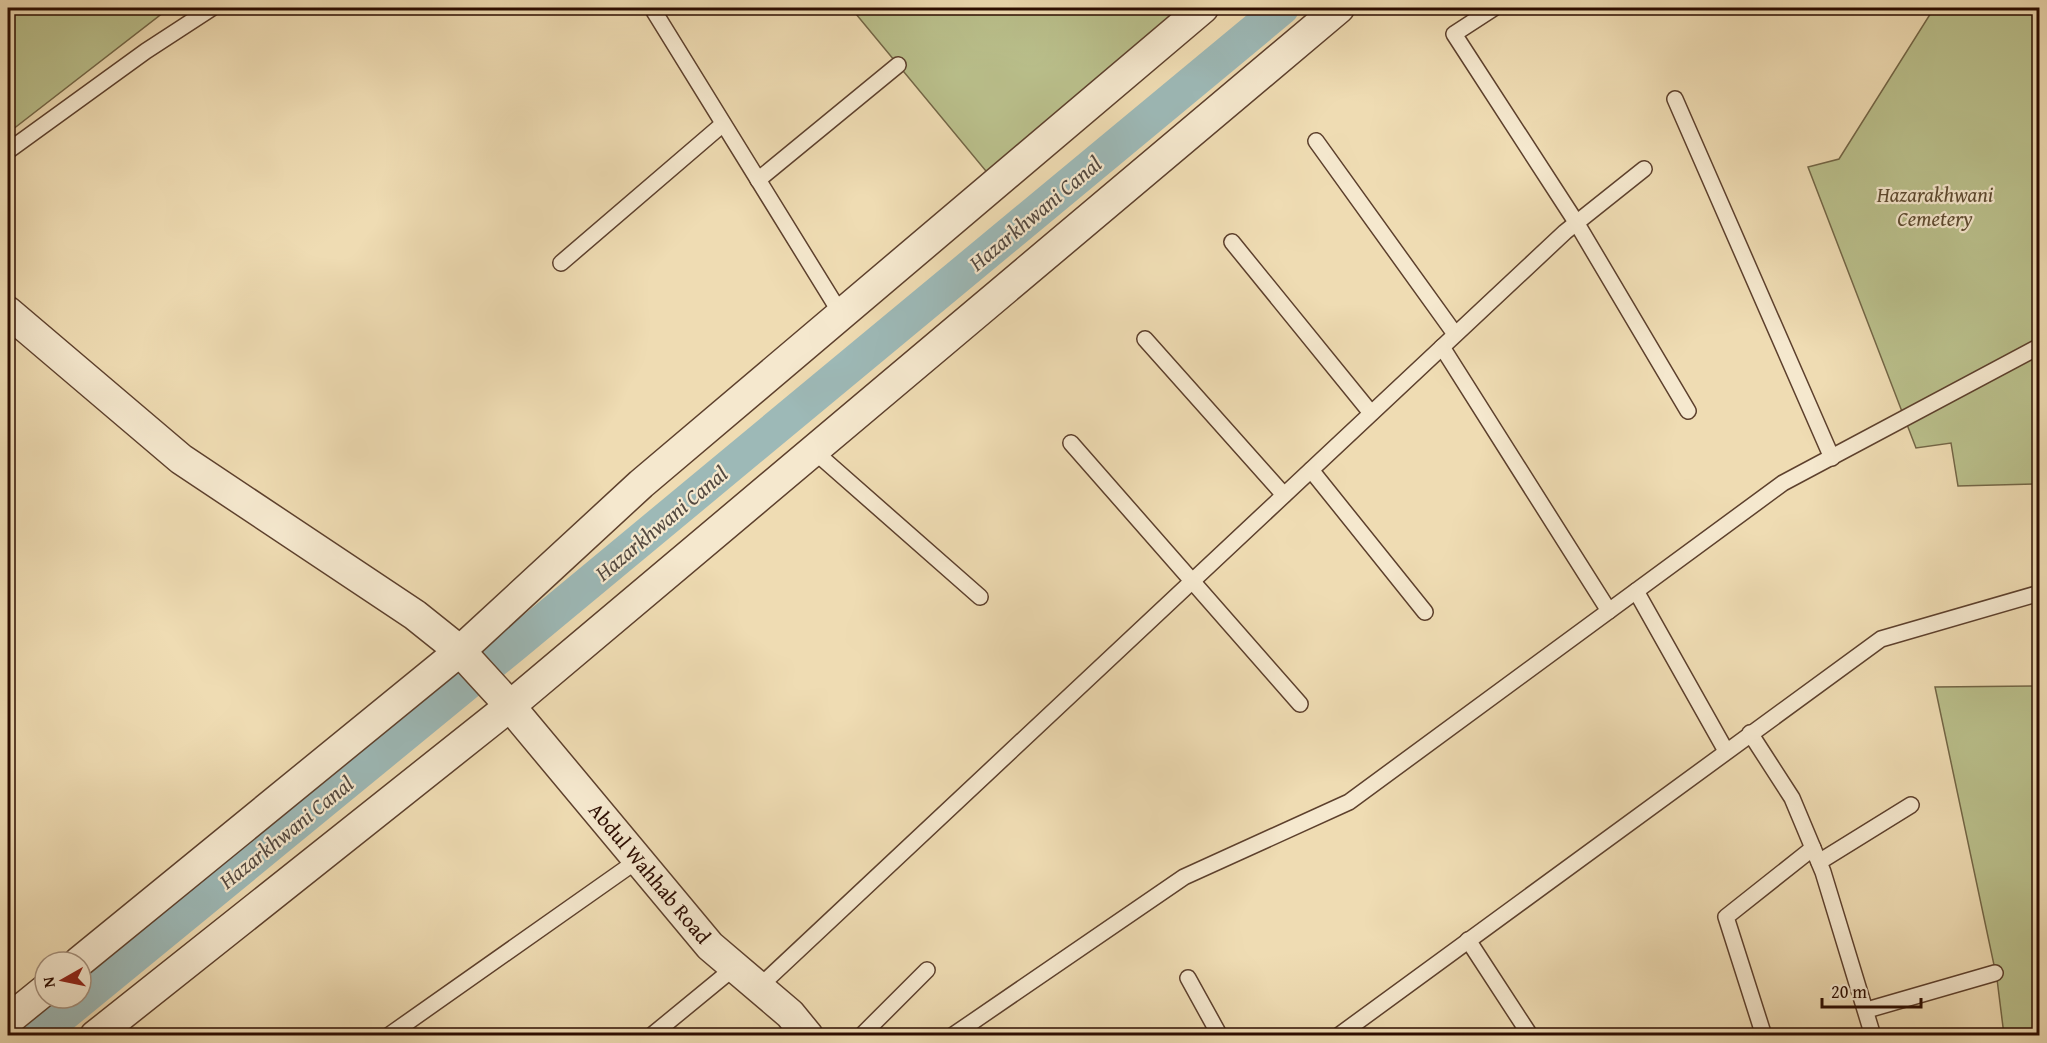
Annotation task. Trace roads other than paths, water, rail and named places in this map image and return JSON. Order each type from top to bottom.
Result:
[{"type":"street","points":[[93,951],[460,651],[641,484],[1203,8]]},
{"type":"street","points":[[95,1035],[507,703],[814,451],[1339,8]]},
{"type":"street","name":"Abdul Wahhab Road","points":[[8,312],[181,459],[415,615],[460,651],[507,703],[710,946],[790,1014],[808,1035]]},
{"type":"street","points":[[8,1020],[33,1000]]},
{"type":"lane","points":[[8,151],[146,51],[212,8]]},
{"type":"lane","points":[[652,8],[841,314]]},
{"type":"lane","points":[[1494,8],[1454,34],[1576,222],[1688,411]]},
{"type":"lane","points":[[758,180],[898,64]]},
{"type":"lane","points":[[1675,99],[1832,458]]},
{"type":"lane","points":[[561,263],[723,124]]},
{"type":"lane","points":[[1316,141],[1455,334]]},
{"type":"lane","points":[[759,987],[1576,222],[1644,170]]},
{"type":"lane","points":[[1232,242],[1371,413]]},
{"type":"lane","points":[[1145,339],[1284,495]]},
{"type":"lane","points":[[952,1035],[1184,877],[1349,802],[1783,483],[2040,346]]},
{"type":"lane","points":[[1442,347],[1609,611]]},
{"type":"lane","points":[[1071,443],[1300,704]]},
{"type":"lane","points":[[814,451],[980,597]]},
{"type":"lane","points":[[1311,470],[1425,612]]},
{"type":"lane","points":[[1636,591],[1726,751]]},
{"type":"lane","points":[[1338,1035],[1881,639],[2040,593]]},
{"type":"lane","points":[[1750,733],[1792,798],[1819,862],[1874,1035]]},
{"type":"lane","points":[[1819,862],[1911,805]]},
{"type":"lane","points":[[1764,1035],[1726,917],[1813,848]]},
{"type":"lane","points":[[388,1035],[638,860]]},
{"type":"lane","points":[[1468,940],[1528,1032]]},
{"type":"lane","points":[[651,1035],[735,967]]},
{"type":"lane","points":[[861,1035],[927,970]]},
{"type":"lane","points":[[1867,1010],[1995,973]]},
{"type":"lane","points":[[1188,978],[1220,1035]]},
{"type":"waterway","name":"Hazarkhwani Canal","points":[[37,1036],[515,644],[1282,8]]},
{"type":"park label","name":"Hazarakhwani Cemetery","points":[[1935,206]]}]
